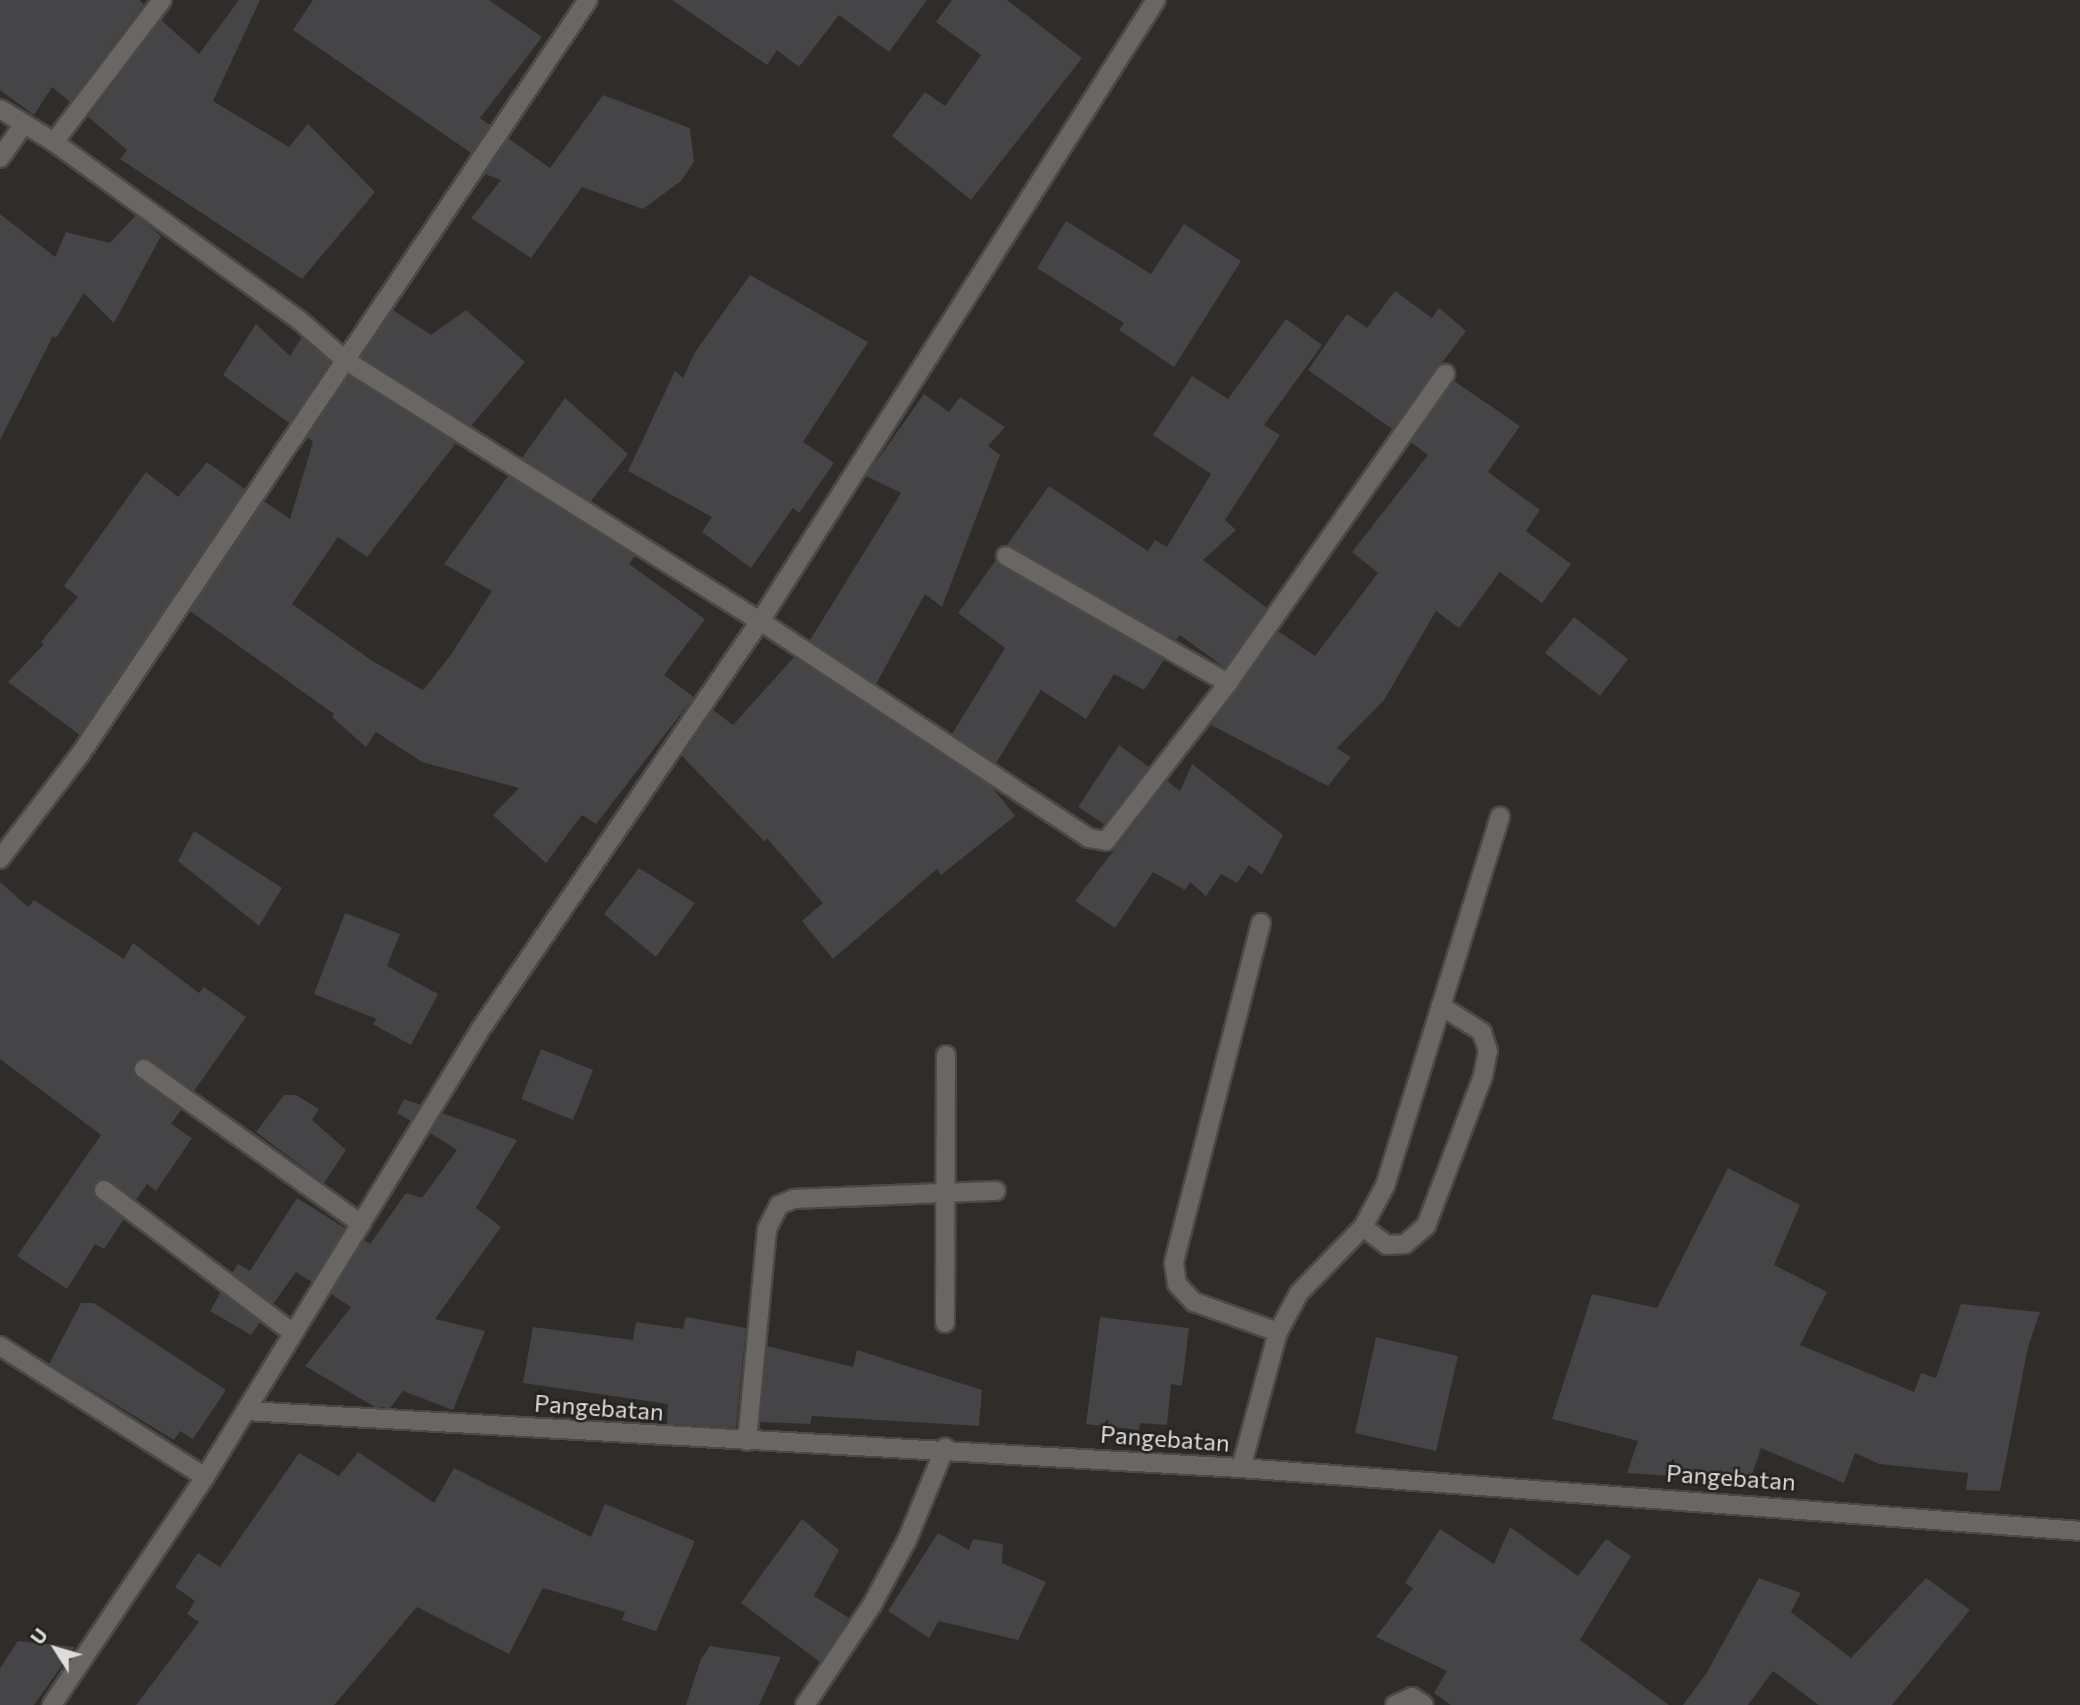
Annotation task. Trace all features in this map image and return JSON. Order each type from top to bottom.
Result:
[{"type":"street","points":[[54,142],[162,0]]},
{"type":"street","points":[[0,859],[89,742],[589,0]]},
{"type":"street","points":[[51,1705],[205,1477],[480,1030],[761,621],[1156,0]]},
{"type":"street","points":[[0,109],[54,142],[298,320],[345,360],[761,621],[1097,843],[1113,837],[1228,683],[1445,374]]},
{"type":"street","points":[[0,158],[24,124]]},
{"type":"street","points":[[1006,556],[1228,683]]},
{"type":"street","points":[[1241,1468],[1278,1332],[1299,1293],[1363,1227],[1385,1186],[1500,817]]},
{"type":"street","points":[[1261,923],[1174,1263],[1177,1284],[1194,1302],[1278,1332]]},
{"type":"street","points":[[1363,1227],[1387,1245],[1405,1244],[1426,1226],[1483,1076],[1488,1051],[1482,1032],[1441,1006]]},
{"type":"street","points":[[945,1323],[943,1194],[946,1055]]},
{"type":"street","points":[[144,1069],[361,1224]]},
{"type":"street","points":[[104,1190],[292,1332]]},
{"type":"street","points":[[747,1441],[767,1230],[779,1205],[794,1199],[996,1191]]},
{"type":"street","points":[[0,1346],[205,1477]]},
{"type":"street","name":"Pangebatan","points":[[246,1411],[747,1441],[945,1448],[2080,1531]]},
{"type":"street","points":[[805,1705],[878,1595],[907,1540],[945,1448]]},
{"type":"street","points":[[1395,1705],[1412,1697],[1424,1705]]},
{"type":"building","points":[[0,0],[139,0],[144,4],[70,102],[52,87],[34,115],[0,90]]},
{"type":"building","points":[[239,0],[260,0],[213,101],[289,147],[308,124],[375,192],[302,279],[120,159],[127,150],[88,117],[161,20],[199,54]]},
{"type":"building","points":[[313,0],[489,0],[542,37],[480,118],[490,125],[471,153],[293,30]]},
{"type":"building","points":[[672,0],[927,0],[889,52],[839,15],[799,67],[777,50],[767,65]]},
{"type":"building","points":[[952,0],[1007,0],[1082,58],[971,200],[892,136],[925,92],[945,106],[981,55],[936,22]]},
{"type":"building","points":[[603,95],[690,128],[694,162],[681,181],[643,209],[582,187],[531,258],[471,218],[501,180],[485,174],[508,138],[550,168]]},
{"type":"building","points":[[0,214],[55,257],[66,232],[110,243],[136,215],[161,236],[114,323],[84,293],[56,338],[53,336],[0,440]]},
{"type":"building","points":[[1066,221],[1151,274],[1184,224],[1241,261],[1174,367],[1119,330],[1124,323],[1037,268]]},
{"type":"building","points":[[750,275],[868,342],[803,442],[834,463],[799,513],[793,508],[751,568],[702,532],[712,517],[628,471],[675,371],[683,378],[695,352]]},
{"type":"building","points":[[1395,291],[1432,318],[1439,308],[1466,331],[1392,429],[1308,370],[1347,314],[1367,328]]},
{"type":"building","points":[[393,310],[431,335],[466,310],[525,362],[471,426],[361,357]]},
{"type":"building","points":[[1286,319],[1322,345],[1264,425],[1280,435],[1225,520],[1236,530],[1203,560],[1267,608],[1225,668],[1180,635],[1176,640],[1007,545],[1049,486],[1148,551],[1155,540],[1167,547],[1211,474],[1153,435],[1192,376],[1228,399]]},
{"type":"building","points":[[256,324],[290,356],[302,337],[330,362],[289,423],[223,375]]},
{"type":"building","points":[[349,376],[456,443],[367,557],[338,537],[292,604],[371,660],[423,690],[450,656],[492,591],[444,564],[508,476],[635,556],[629,564],[705,619],[664,675],[694,697],[596,824],[582,815],[546,863],[493,815],[519,788],[422,762],[376,732],[366,747],[332,717],[334,714],[190,611],[264,501],[290,519],[313,442],[307,437]]},
{"type":"building","points":[[1454,381],[1520,426],[1488,472],[1540,510],[1526,531],[1571,564],[1542,603],[1500,572],[1459,628],[1436,611],[1384,700],[1337,748],[1351,757],[1328,786],[1211,725],[1278,631],[1315,656],[1378,573],[1352,552],[1428,455],[1411,442]]},
{"type":"building","points":[[924,394],[949,412],[960,397],[1005,427],[988,446],[1000,455],[942,607],[925,594],[876,684],[810,640],[901,493],[866,476]]},
{"type":"building","points":[[565,398],[628,454],[591,501],[522,458]]},
{"type":"building","points":[[207,462],[245,489],[80,735],[8,682],[44,644],[41,642],[78,597],[64,586],[146,472],[178,497]]},
{"type":"building","points":[[996,560],[1164,660],[1144,690],[1114,674],[1086,719],[1041,690],[996,763],[952,734],[1005,648],[958,613]]},
{"type":"building","points":[[1574,617],[1628,659],[1600,696],[1545,653]]},
{"type":"building","points":[[794,657],[993,788],[1015,816],[941,875],[937,869],[833,959],[802,921],[823,903],[767,838],[765,842],[682,756],[713,710],[733,725]]},
{"type":"building","points":[[1119,745],[1149,767],[1104,824],[1078,807]]},
{"type":"building","points":[[1192,764],[1283,835],[1262,875],[1249,865],[1237,883],[1221,874],[1206,896],[1190,882],[1185,890],[1153,872],[1115,928],[1075,901],[1167,781],[1180,791]]},
{"type":"building","points":[[194,831],[282,888],[259,926],[178,861]]},
{"type":"building","points":[[639,868],[695,903],[656,957],[604,914]]},
{"type":"building","points":[[0,882],[28,907],[34,900],[124,959],[133,943],[199,993],[204,987],[246,1017],[194,1091],[150,1059],[134,1063],[137,1078],[181,1110],[171,1124],[192,1138],[156,1191],[147,1184],[136,1200],[110,1181],[95,1183],[94,1195],[124,1219],[104,1249],[95,1244],[67,1289],[17,1256],[101,1135],[0,1059]]},
{"type":"building","points":[[345,913],[400,934],[387,966],[438,994],[411,1045],[373,1024],[377,1019],[314,994]]},
{"type":"building","points":[[541,1049],[593,1070],[573,1120],[521,1099]]},
{"type":"building","points":[[284,1095],[296,1095],[319,1109],[312,1120],[346,1150],[324,1183],[256,1132]]},
{"type":"building","points":[[404,1099],[421,1105],[411,1121],[397,1113]]},
{"type":"building","points":[[442,1113],[517,1140],[476,1208],[501,1227],[435,1319],[485,1331],[453,1410],[403,1391],[390,1408],[375,1407],[305,1366],[351,1307],[331,1294],[364,1240],[370,1244],[406,1193],[422,1198],[457,1150],[430,1133]]},
{"type":"building","points":[[1728,1168],[1800,1205],[1774,1265],[1827,1292],[1800,1345],[1914,1392],[1921,1373],[1936,1378],[1961,1304],[2040,1312],[2028,1347],[2000,1491],[1966,1490],[1968,1473],[1879,1464],[1855,1453],[1844,1483],[1761,1448],[1750,1481],[1627,1473],[1638,1441],[1552,1419],[1592,1294],[1657,1308]]},
{"type":"building","points":[[297,1198],[345,1228],[312,1282],[296,1272],[273,1304],[232,1273],[238,1264],[250,1271]]},
{"type":"building","points":[[221,1292],[260,1322],[251,1335],[210,1311]]},
{"type":"building","points":[[81,1303],[94,1303],[226,1390],[193,1439],[180,1431],[174,1440],[49,1364]]},
{"type":"building","points":[[686,1317],[746,1328],[736,1428],[667,1424],[668,1404],[523,1383],[533,1327],[633,1340],[636,1322],[683,1329]]},
{"type":"building","points":[[1100,1317],[1189,1328],[1182,1386],[1171,1384],[1167,1425],[1140,1423],[1139,1430],[1086,1424]]},
{"type":"building","points":[[1376,1337],[1458,1356],[1436,1451],[1355,1433]]},
{"type":"building","points":[[767,1346],[853,1367],[857,1350],[982,1390],[979,1426],[812,1416],[810,1424],[760,1422]]},
{"type":"building","points":[[358,1452],[434,1503],[454,1468],[591,1537],[605,1504],[695,1541],[656,1631],[622,1620],[625,1612],[543,1588],[509,1654],[417,1607],[334,1705],[136,1705],[199,1622],[187,1614],[195,1601],[175,1587],[198,1553],[220,1567],[299,1453],[339,1476]]},
{"type":"building","points":[[802,1519],[839,1550],[814,1596],[849,1618],[820,1662],[741,1603]]},
{"type":"building","points":[[1510,1527],[1578,1576],[1606,1539],[1631,1556],[1580,1640],[1669,1705],[1451,1705],[1434,1693],[1447,1671],[1376,1637],[1413,1588],[1405,1583],[1440,1529],[1494,1564]]},
{"type":"building","points":[[938,1533],[969,1550],[973,1539],[1003,1544],[1002,1563],[1046,1582],[1018,1640],[939,1621],[929,1638],[888,1611]]},
{"type":"building","points":[[1759,1578],[1801,1593],[1791,1612],[1851,1658],[1926,1578],[1970,1610],[1892,1705],[1819,1705],[1773,1671],[1748,1705],[1683,1705],[1706,1674]]},
{"type":"building","points":[[18,1641],[75,1647],[34,1705],[0,1705],[0,1668]]},
{"type":"building","points":[[710,1646],[781,1657],[759,1705],[686,1705],[701,1659]]}]
